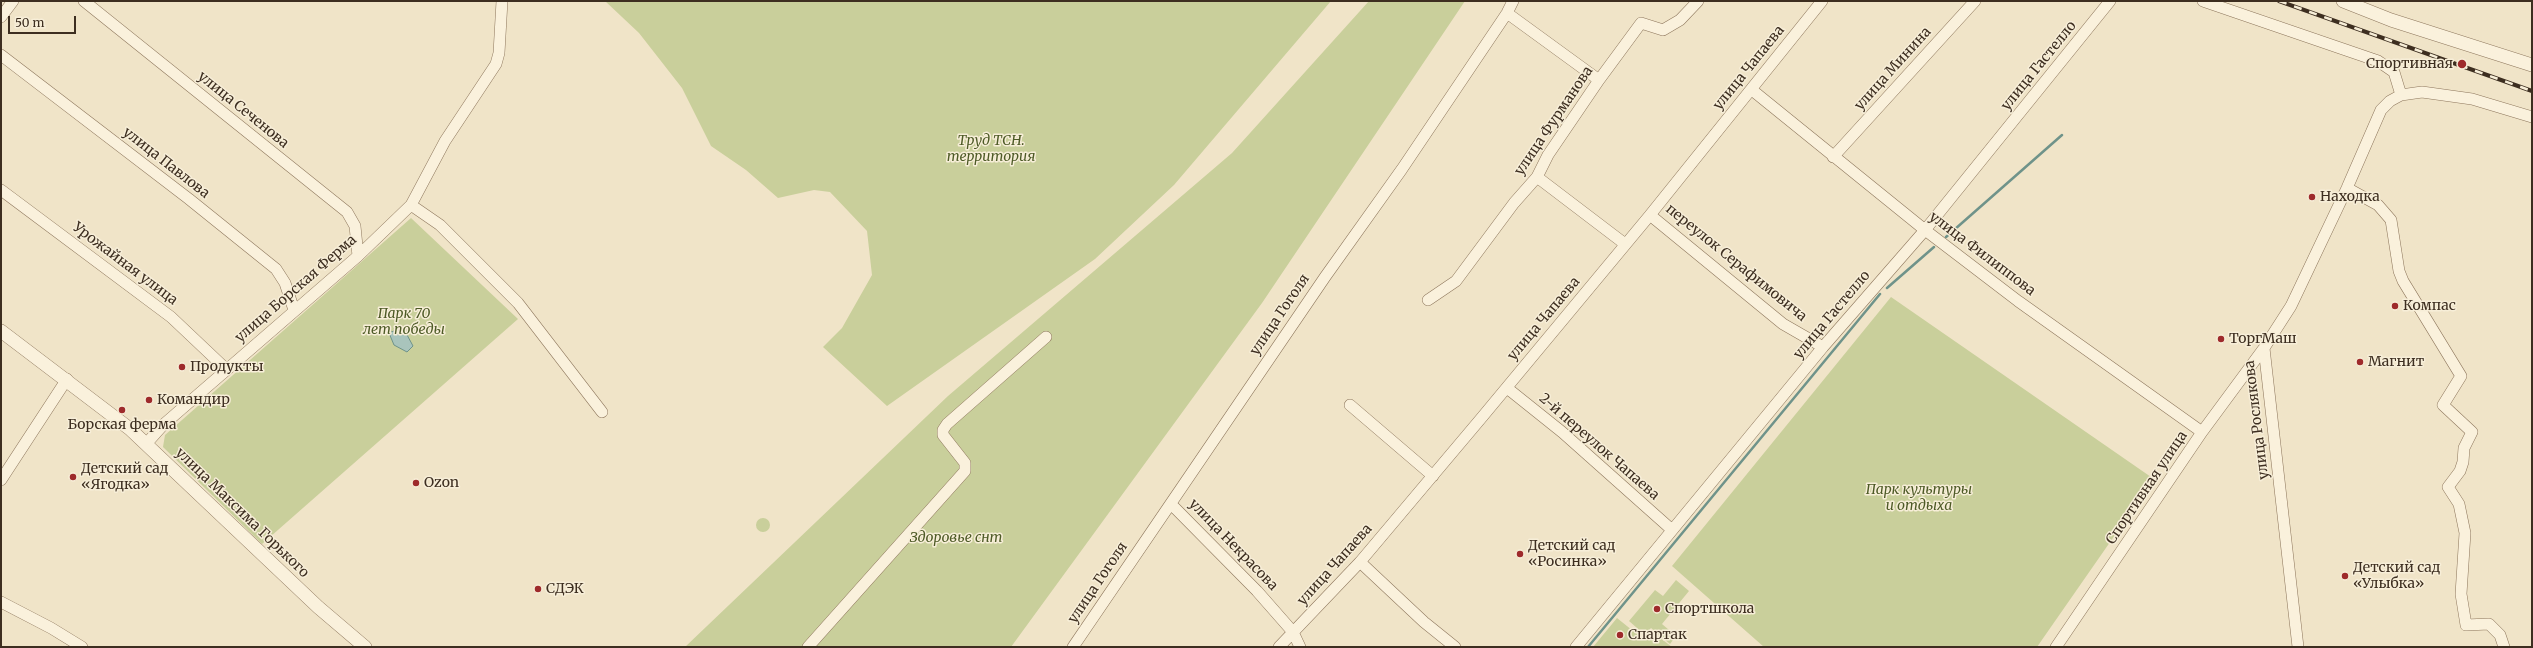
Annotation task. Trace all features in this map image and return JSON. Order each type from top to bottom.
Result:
[{"type":"street","points":[[1,18],[13,1]]},
{"type":"street","name":"улица Сеченова","points":[[84,1],[347,212],[355,226],[358,256]]},
{"type":"street","name":"улица Борская Ферма","points":[[146,444],[163,425],[358,256],[412,206],[445,142],[496,64],[500,53],[502,1]]},
{"type":"street","name":"улица Гоголя","points":[[1073,647],[1507,13],[1513,1]]},
{"type":"street","name":"улица Фурманова","points":[[1428,300],[1456,282],[1514,202],[1537,177],[1548,155],[1599,80],[1641,23],[1662,30],[1680,20],[1698,1]]},
{"type":"street","name":"улица Чапаева","points":[[1279,647],[1360,562],[1507,388],[1752,90],[1822,1]]},
{"type":"street","name":"улица Минина","points":[[1833,157],[1975,1]]},
{"type":"street","name":"улица Гастелло","points":[[1576,647],[1671,529],[1777,405],[1823,347],[1925,230],[2110,1]]},
{"type":"street","points":[[2203,1],[2378,61],[2394,72],[2401,95],[2422,92],[2444,94],[2472,99],[2532,117]]},
{"type":"street","points":[[2343,1],[2391,20],[2532,65]]},
{"type":"street","points":[[1507,13],[1599,80]]},
{"type":"street","name":"улица Павлова","points":[[1,55],[189,199],[276,269],[285,283],[294,310]]},
{"type":"street","name":"улица Филиппова","points":[[1752,90],[1925,230],[2018,301],[2202,432]]},
{"type":"street","name":"улица Рослякова","points":[[2298,647],[2266,382],[2264,348],[2307,275],[2347,188],[2375,120],[2390,101],[2401,95]]},
{"type":"street","points":[[1537,177],[1626,244]]},
{"type":"street","points":[[2347,188],[2378,205],[2391,220],[2399,271],[2403,281],[2461,376],[2443,405],[2472,432],[2464,448],[2463,462],[2460,471],[2448,487],[2460,504],[2465,533],[2461,594],[2466,624],[2489,624],[2500,635],[2504,647]]},
{"type":"street","name":"Урожайная улица","points":[[1,190],[171,317],[226,369]]},
{"type":"street","points":[[412,206],[433,219],[518,303],[602,412]]},
{"type":"street","name":"переулок Серафимовича","points":[[1650,215],[1783,324],[1823,347]]},
{"type":"street","name":"улица Максима Горького","points":[[1,331],[67,379],[146,444],[296,586],[365,647]]},
{"type":"street","points":[[808,647],[965,471],[965,463],[943,435],[942,430],[1046,337]]},
{"type":"street","name":"Спортивная улица","points":[[2056,647],[2202,432],[2242,380],[2264,348]]},
{"type":"street","points":[[2242,380],[2257,377],[2266,382]]},
{"type":"street","points":[[1,480],[67,379]]},
{"type":"street","name":"2-й переулок Чапаева","points":[[1507,388],[1562,432],[1671,529]]},
{"type":"street","points":[[1350,406],[1433,476]]},
{"type":"street","name":"улица Некрасова","points":[[1171,504],[1238,571],[1294,632],[1300,647]]},
{"type":"street","points":[[1360,562],[1424,622],[1456,647]]},
{"type":"street","points":[[1,602],[51,628],[82,647]]},
{"type":"green space","name":"Труд ТСН. территория","points":[[605,1],[1331,1],[1174,185],[1095,259],[887,406],[823,347],[842,328],[872,275],[867,231],[830,192],[814,190],[778,198],[746,170],[711,146],[682,88],[639,33]]},
{"type":"green space","name":"Здоровье снт","points":[[1369,1],[1465,1],[1262,303],[1011,647],[685,647],[948,396],[1232,153]]},
{"type":"green space","name":"Парк 70 лет победы","points":[[411,218],[518,319],[262,544],[163,447],[165,435]]},
{"type":"green space","name":"Парк культуры и отдыха","points":[[1891,297],[2151,477],[2147,489],[2037,647],[1764,647],[1672,566]]},
{"type":"green space","points":[[760,518],[766,518],[770,522],[770,528],[766,532],[760,532],[756,528],[756,522]]},
{"type":"green space","name":"Спортшкола","points":[[1676,580],[1689,591],[1662,624],[1676,636],[1670,644],[1651,628],[1645,635],[1629,621],[1655,590],[1663,596]]},
{"type":"green space","name":"Спартак","points":[[1617,618],[1643,639],[1651,631],[1672,647],[1593,647]]},
{"type":"water","points":[[399,329],[406,333],[413,346],[407,352],[394,345],[389,333]]},
{"type":"waterway","points":[[1946,237],[2062,135]]},
{"type":"waterway","points":[[1887,288],[1934,247]]},
{"type":"waterway","points":[[1588,647],[1880,294]]},
{"type":"railway","points":[[2279,1],[2532,91]]},
{"type":"place","name":"Спортивная","points":[[2462,64]]},
{"type":"place","name":"Находка","points":[[2312,197]]},
{"type":"place","name":"Компас","points":[[2395,306]]},
{"type":"place","name":"ТоргМаш","points":[[2221,339]]},
{"type":"place","name":"Магнит","points":[[2360,362]]},
{"type":"place","name":"Продукты","points":[[182,367]]},
{"type":"place","name":"Командир","points":[[149,400]]},
{"type":"place","name":"Борская ферма","points":[[122,410]]},
{"type":"place","name":"Детский сад «Ягодка»","points":[[73,477]]},
{"type":"place","name":"Ozon","points":[[416,483]]},
{"type":"place","name":"Детский сад «Росинка»","points":[[1520,554]]},
{"type":"place","name":"Детский сад «Улыбка»","points":[[2345,576]]},
{"type":"place","name":"СДЭК","points":[[538,589]]},
{"type":"place","name":"Спортшкола","points":[[1657,609]]},
{"type":"place","name":"Спартак","points":[[1620,635]]}]
